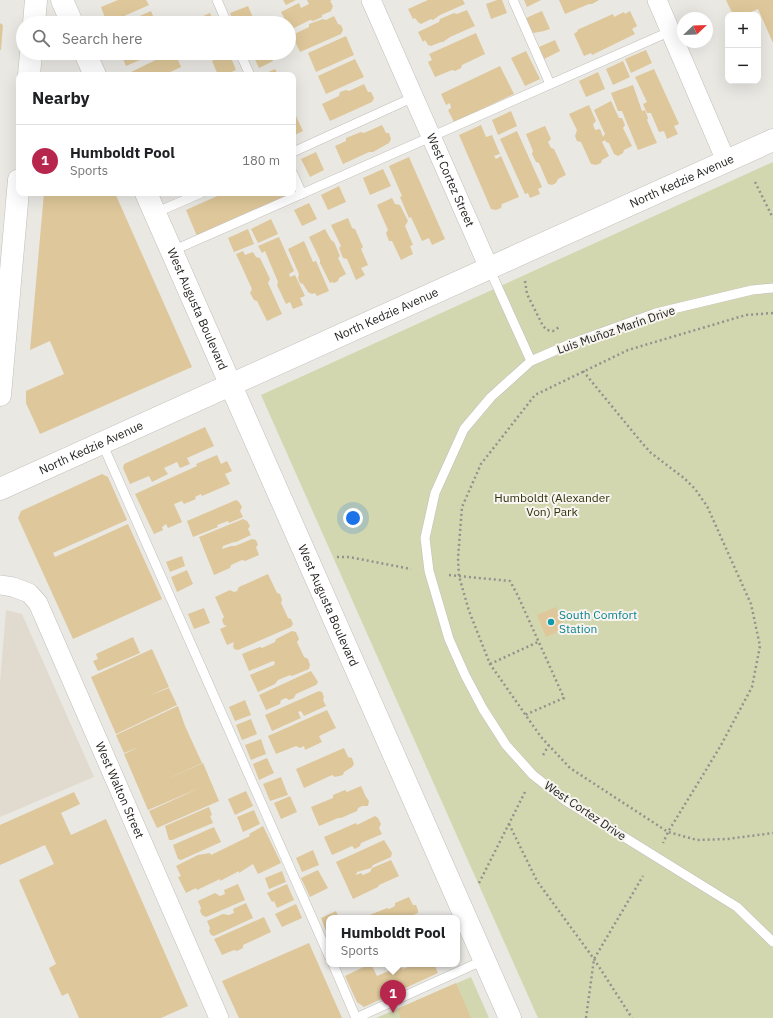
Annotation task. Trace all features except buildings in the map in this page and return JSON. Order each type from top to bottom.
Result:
[{"type":"main road","points":[[35,16],[36,0]]},
{"type":"main road","points":[[62,0],[69,16]]},
{"type":"main road","points":[[29,72],[30,60]]},
{"type":"main road","points":[[88,60],[94,72]]},
{"type":"main road","name":"North Kedzie Avenue","points":[[0,489],[773,140]]},
{"type":"main road","points":[[0,395],[4,296],[17,196]]},
{"type":"main road","name":"West Augusta Boulevard","points":[[147,196],[510,1018]]},
{"type":"street","name":"West Cortez Street","points":[[371,0],[489,268]]},
{"type":"street","points":[[657,0],[726,161]]},
{"type":"street","name":"West Walton Street","points":[[0,585],[13,587],[29,593],[38,603],[219,1018]]},
{"type":"lane","points":[[217,0],[224,16]]},
{"type":"lane","points":[[513,0],[550,84]]},
{"type":"lane","points":[[172,251],[671,30]]},
{"type":"lane","points":[[243,60],[249,72]]},
{"type":"lane","points":[[296,151],[414,98]]},
{"type":"lane","points":[[296,181],[302,194]]},
{"type":"lane","points":[[155,213],[194,196]]},
{"type":"lane","name":"West Cortez Street","points":[[489,268],[531,361]]},
{"type":"lane","name":"Luis Muñoz Marín Drive","points":[[531,361],[570,344],[656,314],[752,290],[773,288]]},
{"type":"lane","name":"West Cortez Drive","points":[[531,361],[491,397],[464,429],[435,494],[425,538],[428,571],[449,638],[464,675],[483,710],[506,745],[533,775],[566,801],[737,907],[773,942]]},
{"type":"lane","points":[[102,443],[326,949]]},
{"type":"lane","points":[[334,967],[356,1018],[484,960]]},
{"type":"path","points":[[755,182],[773,218]]},
{"type":"path","points":[[525,281],[527,294],[543,326],[547,330],[553,331],[561,326]]},
{"type":"path","points":[[773,312],[746,315],[628,350],[535,395],[480,464],[462,507],[458,558],[459,576],[468,611],[490,664],[525,715],[570,768],[668,832],[697,840],[727,839],[773,833]]},
{"type":"path","points":[[583,371],[651,453],[684,478],[695,489],[707,506],[751,604],[760,646],[752,687],[720,747],[668,832],[663,843]]},
{"type":"path","points":[[337,557],[349,557],[411,569]]},
{"type":"path","points":[[450,575],[510,581],[564,698],[525,715]]},
{"type":"path","points":[[490,664],[538,642]]},
{"type":"path","points":[[543,755],[549,745]]},
{"type":"path","points":[[479,883],[525,792]]},
{"type":"path","points":[[509,824],[537,881],[594,959],[632,1018]]},
{"type":"path","points":[[586,1018],[594,959],[643,876]]},
{"type":"shaded area","points":[[6,610],[22,614],[94,777],[0,817],[0,682]]},
{"type":"green space","name":"Humboldt (Alexander Von) Park","points":[[773,162],[773,1018],[538,1018],[261,395]]},
{"type":"green space","points":[[471,977],[489,1018],[376,1018]]},
{"type":"place","name":"South Comfort Station","points":[[551,622]]},
{"type":"place","name":"Humboldt Pool","points":[[393,1013]]}]
